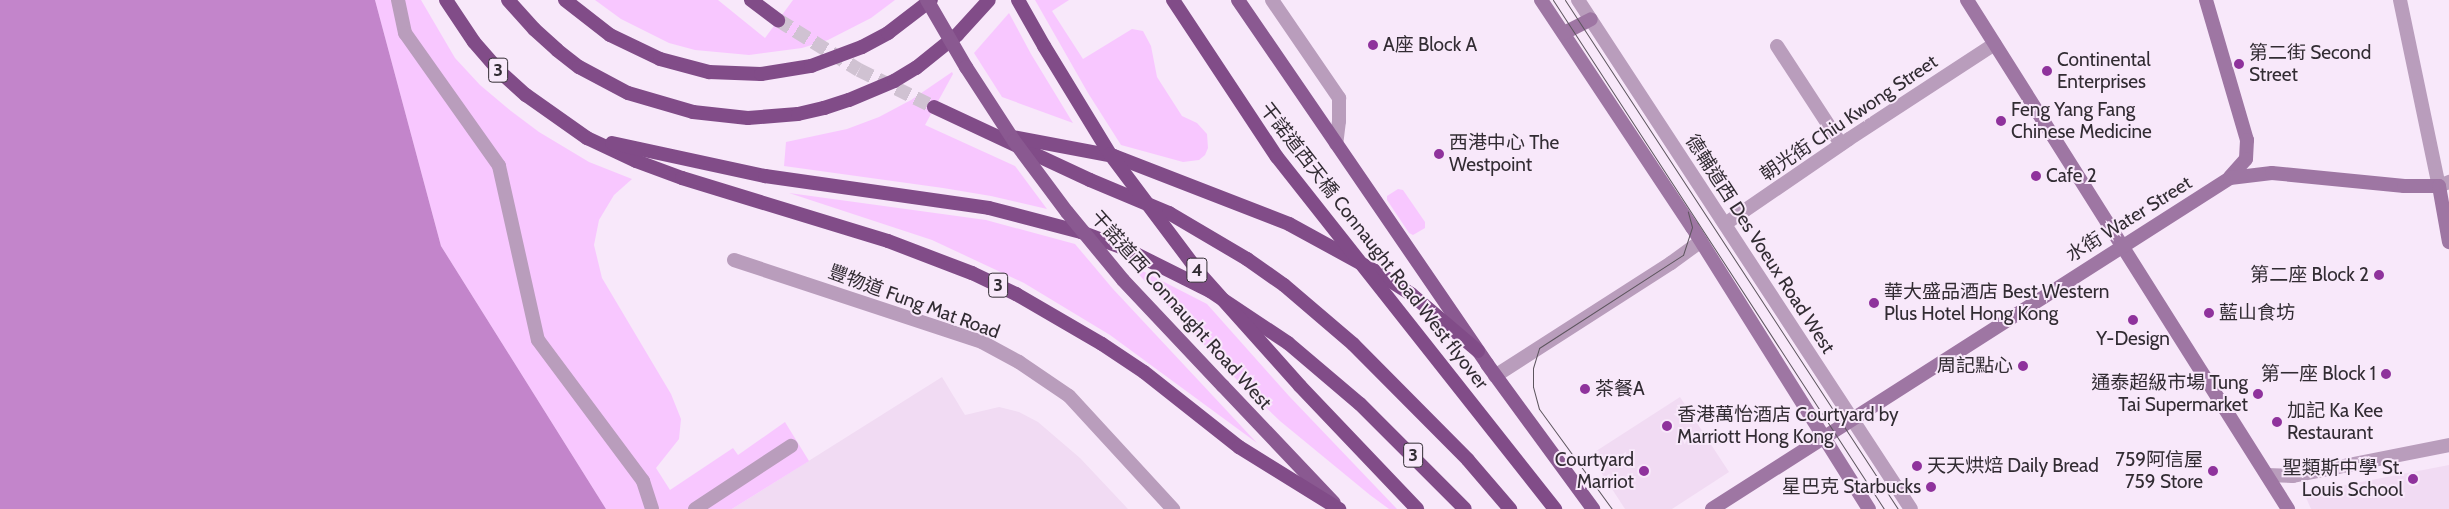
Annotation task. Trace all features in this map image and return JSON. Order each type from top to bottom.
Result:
[{"type":"highway","name":"3","points":[[446,0],[474,42],[498,70],[526,95],[586,138],[682,178],[888,241],[972,273],[1016,294],[1102,344],[1164,388],[1239,447],[1339,509]]},
{"type":"highway","points":[[508,0],[534,29],[557,50],[579,66],[628,93],[693,112],[748,118],[798,114],[824,108],[857,98],[894,81],[916,68],[957,35],[989,0]]},
{"type":"highway","points":[[566,0],[610,35],[660,59],[709,72],[761,74],[811,66],[853,51],[888,33],[931,0]]},
{"type":"highway","points":[[751,0],[778,20]]},
{"type":"highway","name":"4","points":[[1018,0],[1110,154],[1200,274],[1275,359],[1417,509]]},
{"type":"highway","name":"干諾道西天橋 Connaught Road West flyover","points":[[1173,0],[1277,157],[1555,509]]},
{"type":"highway","name":"3","points":[[934,107],[1090,180],[1169,213],[1209,235],[1284,285],[1346,338],[1468,460],[1510,509]]},
{"type":"highway","points":[[986,132],[1114,156],[1289,224],[1374,271],[1411,294],[1478,351]]},
{"type":"highway","name":"3","points":[[586,138],[764,176],[988,208],[1081,232],[1126,249],[1169,269],[1234,306],[1288,343],[1360,404],[1465,509]]},
{"type":"main road","name":"干諾道西 Connaught Road West","points":[[927,0],[966,67],[1014,141],[1067,212],[1123,280],[1339,509]]},
{"type":"main road","points":[[1238,0],[1495,376],[1592,509]]},
{"type":"main road","points":[[1541,0],[1701,241],[1822,437],[1869,509]]},
{"type":"main road","points":[[1967,0],[2288,509]]},
{"type":"main road","points":[[2206,0],[2247,140],[2246,159],[2230,178]]},
{"type":"main road","points":[[1564,33],[1591,19]]},
{"type":"main road","name":"水街 Water Street","points":[[1712,509],[2230,178],[2272,172],[2404,186],[2444,184]]},
{"type":"main road","points":[[2444,184],[2449,242]]},
{"type":"street","points":[[398,0],[405,33],[499,166],[538,340],[643,481],[652,509]]},
{"type":"street","points":[[1272,0],[1339,98],[1340,121],[1336,144]]},
{"type":"street","name":"德輔道西 Des Voeux Road West","points":[[1578,0],[1912,509]]},
{"type":"street","points":[[2400,0],[2444,184]]},
{"type":"street","name":"朝光街 Chiu Kwong Street","points":[[1725,224],[1841,144],[1995,44]]},
{"type":"street","points":[[1777,46],[1841,144]]},
{"type":"street","points":[[1495,376],[1671,263],[1701,241]]},
{"type":"street","name":"豐物道 Fung Mat Road","points":[[734,260],[982,342],[1019,362],[1069,396],[1173,509]]},
{"type":"street","points":[[2267,475],[2293,476],[2449,445]]},
{"type":"street","points":[[695,509],[791,446]]},
{"type":"shaded area","points":[[0,0],[375,0],[441,246],[606,509],[0,509]]},
{"type":"shaded area","points":[[375,0],[421,0],[455,58],[480,85],[539,132],[589,162],[632,179],[614,195],[599,220],[594,245],[602,278],[671,394],[681,419],[679,439],[656,468],[670,490],[733,448],[738,455],[785,422],[809,461],[732,509],[606,509],[441,246]]},
{"type":"shaded area","points":[[595,0],[718,0],[765,38],[793,0],[895,0],[871,18],[828,40],[802,48],[749,55],[695,50],[669,43],[621,19]]},
{"type":"shaded area","points":[[1035,0],[1069,0],[1052,11],[1083,59],[1132,29],[1143,31],[1151,46],[1157,77],[1182,116],[1197,123],[1207,134],[1208,148],[1205,155],[1199,160],[1183,162],[1121,145],[1088,93]]},
{"type":"shaded area","points":[[1009,13],[1031,54],[1073,123],[1002,97],[974,53]]},
{"type":"shaded area","points":[[952,72],[953,74],[925,125],[1015,166],[1047,209],[991,196],[943,188],[784,166],[786,142],[847,129],[879,117],[911,100]]},
{"type":"shaded area","points":[[1398,189],[1403,190],[1425,222],[1425,228],[1413,235],[1409,233],[1387,200],[1387,196]]},
{"type":"shaded area","points":[[789,193],[986,220],[1075,244],[1113,289],[1257,443],[1110,335],[1024,283],[932,240]]},
{"type":"shaded area","points":[[1129,264],[1207,304],[1289,396],[1397,509],[1389,509],[1370,495],[1280,421],[1237,380]]},
{"type":"shaded area","points":[[942,377],[965,415],[999,407],[1019,412],[1038,422],[1080,458],[1128,509],[732,509]]},
{"type":"shaded area","name":"香港萬怡酒店 Courtyard by Marriott Hong Kong","points":[[1680,397],[1729,472],[1672,509],[1625,509],[1590,455]]},
{"type":"shaded area","name":"聖類斯中學 St. Louis School","points":[[2449,465],[2449,509],[2311,509],[2304,493]]},
{"type":"tunnel","points":[[778,20],[859,70],[934,107]]},
{"type":"tram line","points":[[1553,0],[1884,509]]},
{"type":"tram line","points":[[1565,0],[1898,509]]},
{"type":"tram line","points":[[1612,509],[1539,409],[1533,387],[1533,368],[1539,348],[1683,255],[1692,227],[1688,212]]},
{"type":"place","name":"A座 Block A","points":[[1373,45]]},
{"type":"place","name":"第二街 Second Street","points":[[2239,64]]},
{"type":"place","name":"Continental Enterprises","points":[[2047,71]]},
{"type":"place","name":"Feng Yang Fang Chinese Medicine","points":[[2001,121]]},
{"type":"place","name":"西港中心 The Westpoint","points":[[1439,154]]},
{"type":"place","name":"Cafe 2","points":[[2036,176]]},
{"type":"place","name":"第二座 Block 2","points":[[2379,275]]},
{"type":"place","name":"華大盛品酒店 Best Western Plus Hotel Hong Kong","points":[[1874,303]]},
{"type":"place","name":"藍山食坊","points":[[2209,313]]},
{"type":"place","name":"Y-Design","points":[[2133,320]]},
{"type":"place","name":"周記點心","points":[[2023,366]]},
{"type":"place","name":"第一座 Block 1","points":[[2386,374]]},
{"type":"place","name":"茶餐A","points":[[1585,389]]},
{"type":"place","name":"通泰超級市場 Tung Tai Supermarket","points":[[2258,394]]},
{"type":"place","name":"加記 Ka Kee Restaurant","points":[[2277,422]]},
{"type":"place","name":"香港萬怡酒店 Courtyard by Marriott Hong Kong","points":[[1667,426]]},
{"type":"place","name":"天天烘焙 Daily Bread","points":[[1917,466]]},
{"type":"place","name":"Courtyard Marriot","points":[[1644,471]]},
{"type":"place","name":"759阿信屋 759 Store","points":[[2213,471]]},
{"type":"place","name":"聖類斯中學 St. Louis School","points":[[2413,479]]},
{"type":"place","name":"星巴克 Starbucks","points":[[1931,487]]}]
